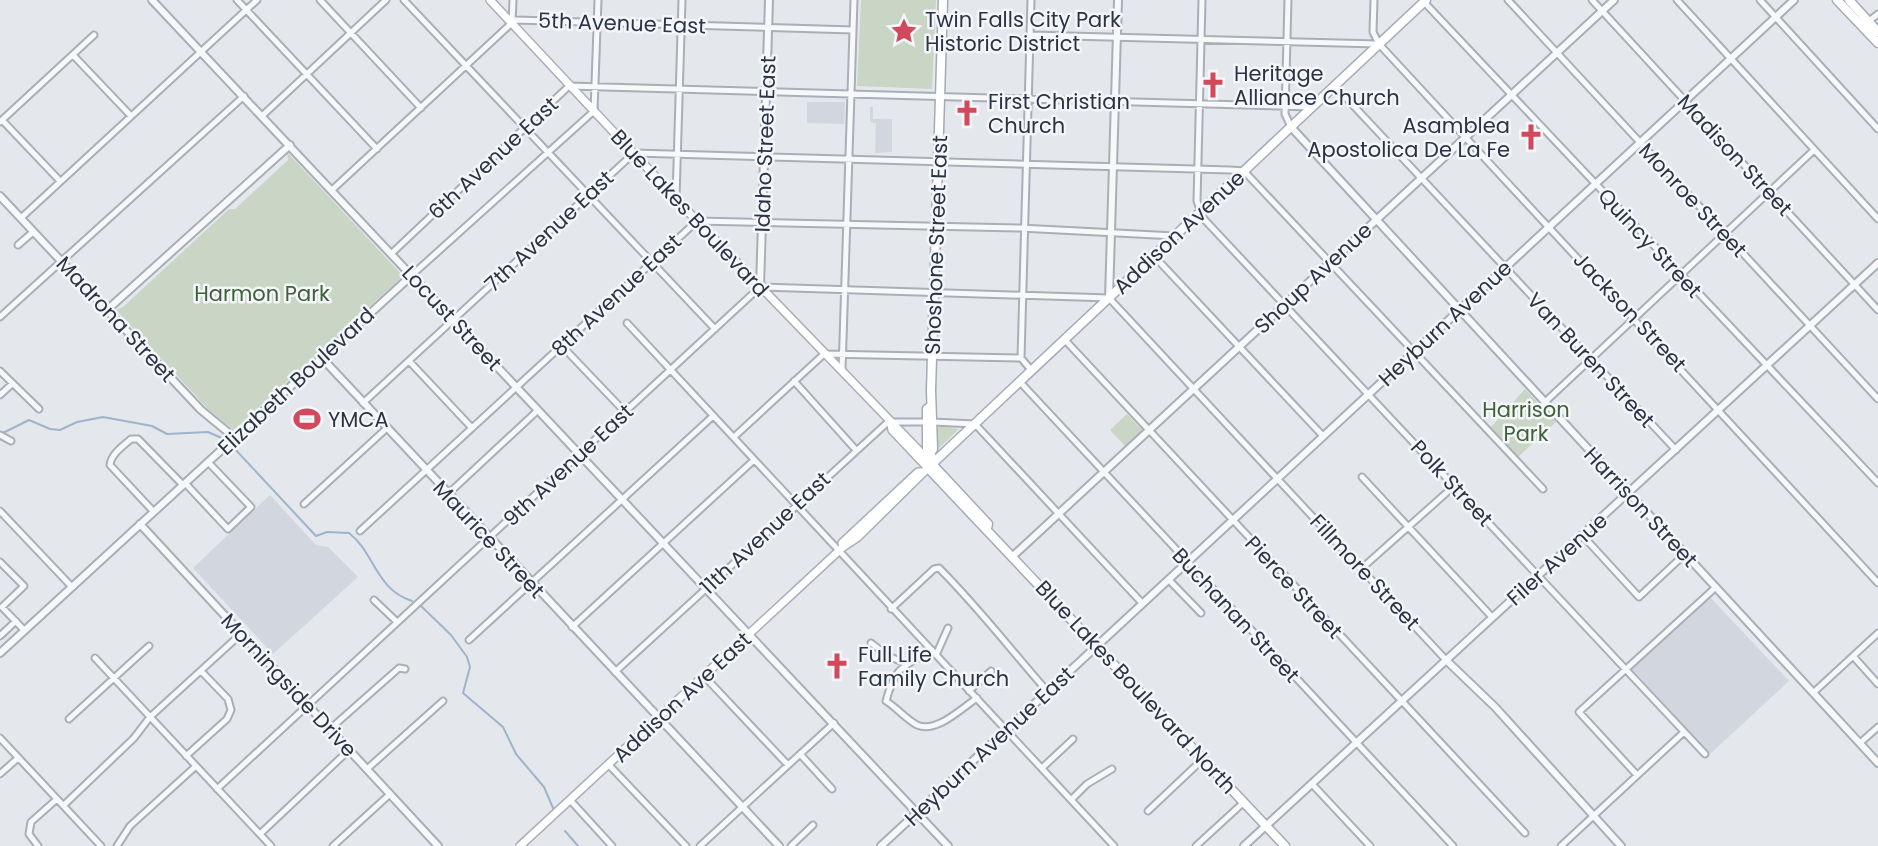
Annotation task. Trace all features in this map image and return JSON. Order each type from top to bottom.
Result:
[{"type":"main road","name":"Blue Lakes Boulevard","points":[[490,0],[890,423],[928,468]]},
{"type":"main road","name":"Shoshone Street East","points":[[928,468],[931,453],[927,449],[930,422],[927,409],[931,406],[943,0]]},
{"type":"main road","points":[[1837,0],[1878,43]]},
{"type":"main road","points":[[1849,0],[1878,32]]},
{"type":"main road","name":"Addison Avenue","points":[[928,468],[1425,1]]},
{"type":"main road","name":"Blue Lakes Boulevard North","points":[[928,468],[988,524],[987,528],[1285,846]]},
{"type":"main road","name":"Addison Ave East","points":[[520,846],[841,551],[842,542],[918,472],[928,468]]},
{"type":"street","name":"Locust Street","points":[[152,0],[948,846]]},
{"type":"street","points":[[237,0],[377,149]]},
{"type":"street","points":[[21,218],[257,0]]},
{"type":"street","points":[[320,0],[421,108]]},
{"type":"street","points":[[262,116],[386,0]]},
{"type":"street","points":[[404,0],[715,329]]},
{"type":"street","points":[[512,23],[513,0]]},
{"type":"street","points":[[594,111],[598,0]]},
{"type":"street","points":[[676,198],[682,0]]},
{"type":"street","name":"Idaho Street East","points":[[760,287],[769,0]]},
{"type":"street","points":[[842,373],[854,0]]},
{"type":"street","points":[[1031,0],[1021,358],[1032,371]]},
{"type":"street","points":[[760,287],[1109,298],[1118,0]]},
{"type":"street","points":[[1200,212],[1197,201],[1202,0]]},
{"type":"street","points":[[1289,0],[1285,105],[1291,127]]},
{"type":"street","points":[[1030,35],[1379,44],[1373,32],[1374,0]]},
{"type":"street","name":"Monroe Street","points":[[1508,0],[1878,399]]},
{"type":"street","name":"Madison Street","points":[[1592,0],[1878,310]]},
{"type":"street","name":"Shoup Avenue","points":[[1013,556],[1510,93],[1614,0]]},
{"type":"street","points":[[1677,0],[1878,219]]},
{"type":"street","points":[[1760,0],[1878,129]]},
{"type":"street","name":"Heyburn Avenue","points":[[1096,645],[1188,563],[1231,520],[1794,0]]},
{"type":"street","name":"Quincy Street","points":[[1425,1],[1680,276],[1878,483]]},
{"type":"street","points":[[1869,22],[1878,14]]},
{"type":"street","name":"5th Avenue East","points":[[332,190],[515,20],[853,30]]},
{"type":"street","points":[[60,181],[1,121],[94,36]]},
{"type":"street","name":"Jackson Street","points":[[1379,44],[1878,583]]},
{"type":"street","points":[[73,55],[131,116]]},
{"type":"street","name":"6th Avenue East","points":[[392,253],[569,86],[1312,107]]},
{"type":"street","name":"Van Buren Street","points":[[1335,86],[1676,450]]},
{"type":"street","points":[[1,313],[62,262],[244,96]]},
{"type":"street","name":"Elizabeth Boulevard","points":[[0,653],[594,111]]},
{"type":"street","name":"Harrison Street","points":[[1291,127],[1878,763]]},
{"type":"street","points":[[107,310],[290,145]]},
{"type":"street","points":[[1544,402],[1814,150]]},
{"type":"street","points":[[634,153],[1198,168],[1244,172],[1331,261],[1543,489]]},
{"type":"street","name":"7th Avenue East","points":[[363,402],[634,153]]},
{"type":"street","name":"Madrona Street","points":[[0,196],[201,410],[234,438]]},
{"type":"street","name":"Polk Street","points":[[1200,212],[1704,754]]},
{"type":"street","name":"8th Avenue East","points":[[360,531],[697,221],[1111,231],[1175,236]]},
{"type":"street","points":[[18,245],[33,232]]},
{"type":"street","points":[[1154,256],[1323,436]]},
{"type":"street","name":"Filer Avenue","points":[[1244,846],[1878,263]]},
{"type":"street","name":"9th Avenue East","points":[[217,789],[760,287]]},
{"type":"street","name":"Fillmore Street","points":[[1109,298],[1446,660],[1495,707],[1620,846]]},
{"type":"street","points":[[627,323],[1114,846]]},
{"type":"street","name":"Pierce Street","points":[[1065,340],[1525,833]]},
{"type":"street","points":[[561,345],[625,412]]},
{"type":"street","points":[[734,437],[824,354],[1021,358]]},
{"type":"street","name":"Maurice Street","points":[[321,358],[779,846]]},
{"type":"street","points":[[409,361],[472,428]]},
{"type":"street","points":[[0,372],[39,409]]},
{"type":"street","points":[[794,381],[856,450]]},
{"type":"street","name":"Buchanan Street","points":[[1020,382],[1452,845]]},
{"type":"street","points":[[0,395],[12,384]]},
{"type":"street","points":[[448,495],[537,411]]},
{"type":"street","points":[[469,640],[713,416]]},
{"type":"street","points":[[890,423],[975,424],[1142,603]]},
{"type":"street","name":"11th Avenue East","points":[[615,673],[856,450],[890,423]]},
{"type":"street","points":[[304,503],[387,428]]},
{"type":"street","points":[[0,436],[11,440]]},
{"type":"street","points":[[154,512],[110,465],[111,459],[123,445],[131,439],[138,439],[228,529],[251,507],[208,462]]},
{"type":"street","points":[[572,626],[754,460]]},
{"type":"street","points":[[1362,477],[1492,617]]},
{"type":"street","points":[[1362,569],[1454,485]]},
{"type":"street","points":[[0,512],[72,587]]},
{"type":"street","name":"Morningside Drive","points":[[140,524],[439,846]]},
{"type":"street","points":[[1583,536],[1639,597],[1685,554]]},
{"type":"street","points":[[0,562],[24,586],[2,607],[24,630]]},
{"type":"street","points":[[891,609],[934,569],[939,568],[993,625],[1004,644],[1047,691]]},
{"type":"street","points":[[1169,580],[1201,613]]},
{"type":"street","points":[[1637,775],[1579,712],[1716,587]]},
{"type":"street","points":[[374,600],[397,622]]},
{"type":"street","points":[[0,636],[16,621]]},
{"type":"street","points":[[948,628],[934,653],[905,663],[889,690],[886,701],[916,724],[931,727],[976,698]]},
{"type":"street","points":[[64,805],[134,738],[150,717],[242,633]]},
{"type":"street","points":[[1813,693],[1878,634]]},
{"type":"street","points":[[871,643],[888,656],[905,663]]},
{"type":"street","name":"Heyburn Avenue East","points":[[881,846],[1096,645]]},
{"type":"street","points":[[69,719],[149,646]]},
{"type":"street","points":[[1853,656],[1878,684]]},
{"type":"street","points":[[95,658],[271,846]]},
{"type":"street","points":[[330,729],[399,668],[405,669]]},
{"type":"street","points":[[186,756],[227,719],[231,710],[228,699],[201,671]]},
{"type":"street","points":[[969,691],[991,671]]},
{"type":"street","points":[[704,676],[788,765]]},
{"type":"street","points":[[367,769],[443,701]]},
{"type":"street","points":[[700,846],[834,723]]},
{"type":"street","points":[[1860,743],[1878,727]]},
{"type":"street","points":[[1561,846],[1684,732]]},
{"type":"street","points":[[0,738],[101,846]]},
{"type":"street","points":[[1042,768],[1073,739]]},
{"type":"street","points":[[260,834],[349,750]]},
{"type":"street","points":[[800,754],[832,789]]},
{"type":"street","points":[[0,774],[18,758]]},
{"type":"street","points":[[1148,811],[1203,759]]},
{"type":"street","points":[[608,764],[682,845]]},
{"type":"street","points":[[117,846],[130,826],[196,766]]},
{"type":"street","points":[[1072,799],[1087,784],[1112,769]]},
{"type":"street","points":[[1312,784],[1370,846]]},
{"type":"street","points":[[333,846],[390,794]]},
{"type":"street","points":[[38,846],[29,834],[31,822],[57,799]]},
{"type":"street","points":[[570,800],[612,846]]},
{"type":"street","points":[[1196,846],[1244,803]]},
{"type":"street","points":[[791,846],[813,825]]},
{"type":"street","points":[[426,846],[433,840]]},
{"type":"street","points":[[1440,846],[1452,845]]},
{"type":"shaded area","points":[[807,102],[845,102],[844,124],[807,123]]},
{"type":"shaded area","points":[[870,107],[873,107],[873,119],[892,119],[892,152],[875,153],[876,123],[870,122]]},
{"type":"shaded area","points":[[270,495],[316,545],[328,547],[358,577],[273,654],[193,568]]},
{"type":"shaded area","points":[[1710,597],[1789,681],[1710,754],[1632,669]]},
{"type":"green space","points":[[861,0],[936,0],[932,89],[857,86]]},
{"type":"green space","name":"Harmon Park","points":[[287,152],[403,276],[234,430],[210,411],[116,310],[123,307],[229,209],[235,209],[288,160]]},
{"type":"green space","name":"Harrison Park","points":[[1525,389],[1556,422],[1518,457],[1491,427]]},
{"type":"green space","points":[[1127,414],[1143,431],[1126,447],[1110,430]]},
{"type":"green space","points":[[940,426],[959,429],[939,448],[936,447],[936,430]]},
{"type":"waterway","points":[[3,433],[29,420],[50,429],[60,430],[77,422],[103,417],[152,426],[167,434],[208,432],[224,439]]},
{"type":"waterway","points":[[234,448],[316,536],[327,532],[349,533],[365,550],[390,588],[412,601]]},
{"type":"waterway","points":[[420,605],[451,635],[467,657],[470,667],[463,693],[503,727],[516,754],[544,787],[553,808]]},
{"type":"waterway","points":[[565,831],[578,846]]},
{"type":"place","name":"Twin Falls City Park Historic District","points":[[904,31]]},
{"type":"place","name":"Heritage Alliance Church","points":[[1213,85]]},
{"type":"place","name":"First Christian Church","points":[[967,113]]},
{"type":"place","name":"Asamblea Apostolica De La Fe","points":[[1531,137]]},
{"type":"place","name":"YMCA","points":[[307,419]]},
{"type":"place","name":"Full Life Family Church","points":[[837,666]]}]
